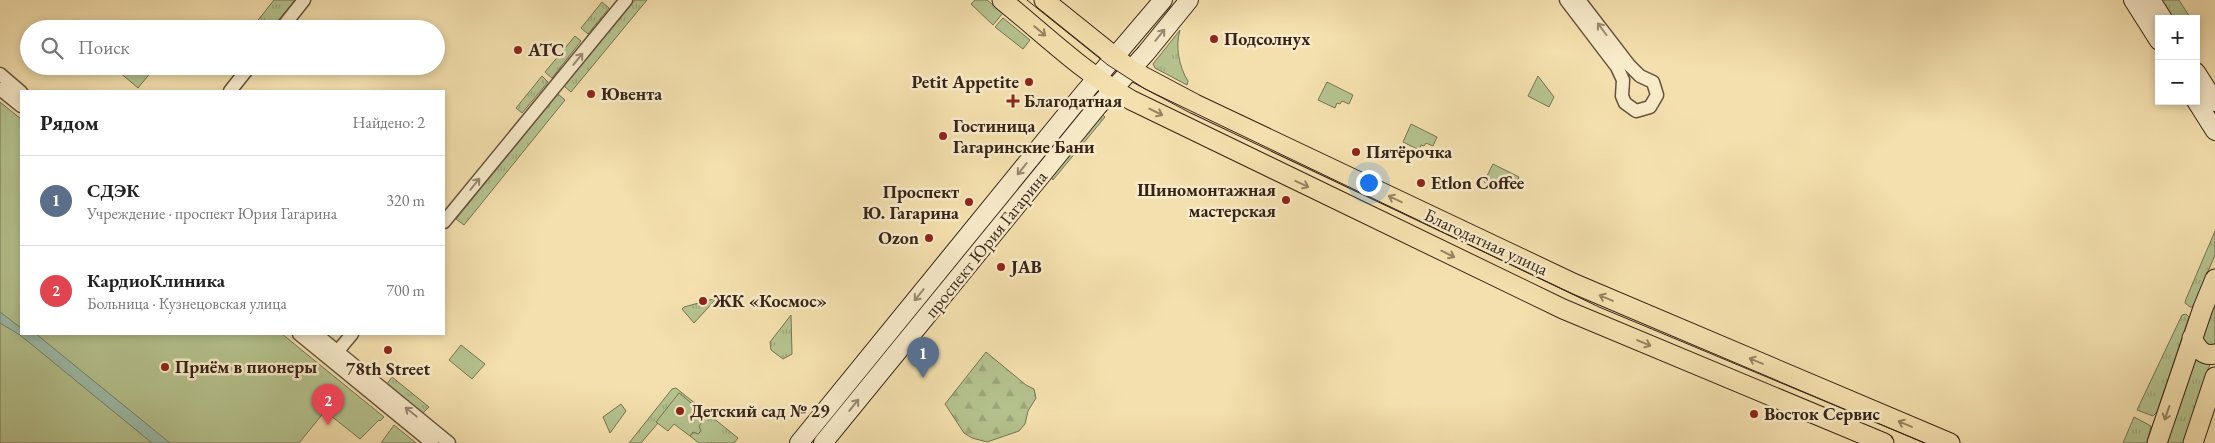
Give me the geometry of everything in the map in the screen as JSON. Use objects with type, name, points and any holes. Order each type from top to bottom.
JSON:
[{"type":"main road","name":"Благодатная улица","points":[[1002,0],[1113,90],[1287,177],[1563,309],[1884,443]]},
{"type":"main road","name":"Благодатная улица","points":[[1044,0],[1131,70],[1195,104],[1575,284],[1950,443]]},
{"type":"main road","name":"проспект Юрия Гагарина","points":[[799,443],[1163,0]]},
{"type":"main road","name":"проспект Юрия Гагарина","points":[[823,443],[1188,0]]},
{"type":"main road","points":[[2133,0],[2155,35]]},
{"type":"main road","points":[[2151,0],[2160,15]]},
{"type":"main road","points":[[2200,78],[2215,102]]},
{"type":"main road","points":[[2199,105],[2215,130]]},
{"type":"main road","points":[[2157,443],[2192,338],[2215,279]]},
{"type":"main road","points":[[2192,338],[2204,354],[2210,356],[2215,354]]},
{"type":"main road","points":[[2193,443],[2215,377]]},
{"type":"street","points":[[287,20],[304,0]]},
{"type":"street","points":[[445,221],[626,0]]},
{"type":"street","points":[[1566,0],[1617,67],[1623,80],[1622,96],[1625,103],[1636,110],[1650,107],[1657,95],[1653,82],[1640,76],[1629,65],[1579,0]]},
{"type":"street","points":[[0,74],[20,91]]},
{"type":"street","points":[[231,90],[243,75]]},
{"type":"street","points":[[0,89],[20,105]]},
{"type":"street","points":[[301,335],[334,356],[449,443]]},
{"type":"street","points":[[317,335],[334,356],[432,443]]},
{"type":"street","points":[[334,356],[351,335]]},
{"type":"green space","points":[[274,0],[295,0],[278,20],[258,20]]},
{"type":"green space","points":[[635,0],[647,0],[571,92],[564,86]]},
{"type":"green space","points":[[975,0],[987,0],[1003,13],[993,25],[971,4]]},
{"type":"green space","points":[[2161,0],[2179,0],[2188,15],[2170,15]]},
{"type":"green space","points":[[602,2],[609,8],[588,34],[581,28]]},
{"type":"green space","points":[[1003,18],[1030,40],[1023,49],[995,27]]},
{"type":"green space","points":[[1180,30],[1179,56],[1182,69],[1188,81],[1187,85],[1155,68],[1153,64]]},
{"type":"green space","points":[[575,36],[581,41],[552,78],[545,72]]},
{"type":"green space","points":[[123,75],[149,75],[138,88]]},
{"type":"green space","points":[[542,76],[548,82],[522,113],[516,108]]},
{"type":"green space","points":[[1538,76],[1554,97],[1549,107],[1528,96]]},
{"type":"green space","points":[[1327,82],[1353,95],[1349,104],[1342,101],[1340,104],[1337,103],[1335,108],[1318,100]]},
{"type":"green space","points":[[558,94],[565,100],[464,225],[456,219]]},
{"type":"green space","points":[[0,102],[20,118],[20,335],[283,335],[384,417],[360,439],[325,411],[299,443],[0,443]]},
{"type":"green space","points":[[1100,113],[1105,117],[1053,180],[1050,175]]},
{"type":"green space","points":[[1411,124],[1437,137],[1433,146],[1426,143],[1424,146],[1421,145],[1419,150],[1403,142]]},
{"type":"green space","points":[[1493,164],[1519,177],[1515,186],[1508,183],[1506,187],[1503,185],[1501,190],[1484,182]]},
{"type":"green space","points":[[2215,231],[2215,255],[2193,307],[2190,307],[2185,303],[2186,299]]},
{"type":"green space","points":[[717,298],[694,323],[682,309],[684,307]]},
{"type":"green space","points":[[2215,299],[2215,345],[2210,346],[2202,341]]},
{"type":"green space","points":[[2186,314],[2189,317],[2157,412],[2153,416],[2137,410],[2182,315]]},
{"type":"green space","points":[[791,315],[792,354],[783,359],[771,350],[770,342]]},
{"type":"green space","points":[[461,345],[485,364],[472,379],[449,360]]},
{"type":"green space","points":[[986,352],[1026,385],[1034,389],[1036,398],[1028,411],[1025,424],[1019,431],[987,442],[972,438],[964,433],[945,404]]},
{"type":"green space","points":[[2195,355],[2211,361],[2184,443],[2166,443]]},
{"type":"green space","points":[[392,377],[429,407],[423,413],[387,384]]},
{"type":"green space","name":"Детский сад № 29","points":[[676,388],[738,438],[734,443],[699,443],[690,436],[699,426],[657,422],[641,443],[629,443],[672,389]]},
{"type":"green space","points":[[679,393],[707,416],[699,426],[701,431],[698,434],[693,432],[690,436],[674,424],[668,431],[656,422]]},
{"type":"green space","points":[[621,404],[626,411],[610,433],[603,417]]},
{"type":"green space","points":[[2134,417],[2151,426],[2147,443],[2123,443]]},
{"type":"green space","points":[[394,425],[416,443],[381,443]]},
{"type":"shaded area","points":[[0,312],[20,327],[20,335],[0,323]]},
{"type":"shaded area","points":[[20,335],[37,335],[170,443],[152,443]]},
{"type":"tram line","points":[[1027,0],[1108,65],[1145,89],[1599,307],[1925,443]]},
{"type":"place","name":"Подсолнух","points":[[1214,39]]},
{"type":"place","name":"АТС","points":[[518,50]]},
{"type":"place","name":"Petit Appetite","points":[[1029,82]]},
{"type":"place","name":"Ювента","points":[[591,94]]},
{"type":"place","name":"Благодатная","points":[[1013,101]]},
{"type":"place","name":"Гостиница Гагаринские Бани","points":[[943,136]]},
{"type":"place","name":"Пятёрочка","points":[[1356,152]]},
{"type":"place","name":"Etlon Coffee","points":[[1421,183]]},
{"type":"place","name":"Шиномонтажная мастерская","points":[[1286,200]]},
{"type":"place","name":"Проспект Ю. Гагарина","points":[[969,202]]},
{"type":"place","name":"Ozon","points":[[929,238]]},
{"type":"place","name":"JAB","points":[[1001,267]]},
{"type":"place","name":"ЖК «Космос»","points":[[703,301]]},
{"type":"place","name":"78th Street","points":[[388,350]]},
{"type":"place","name":"Приём в пионеры","points":[[165,367]]},
{"type":"place","name":"СДЭК","points":[[923,378]]},
{"type":"place","name":"Детский сад № 29","points":[[680,411]]},
{"type":"place","name":"Восток Сервис","points":[[1754,414]]},
{"type":"place","name":"КардиоКлиника","points":[[328,425]]}]
